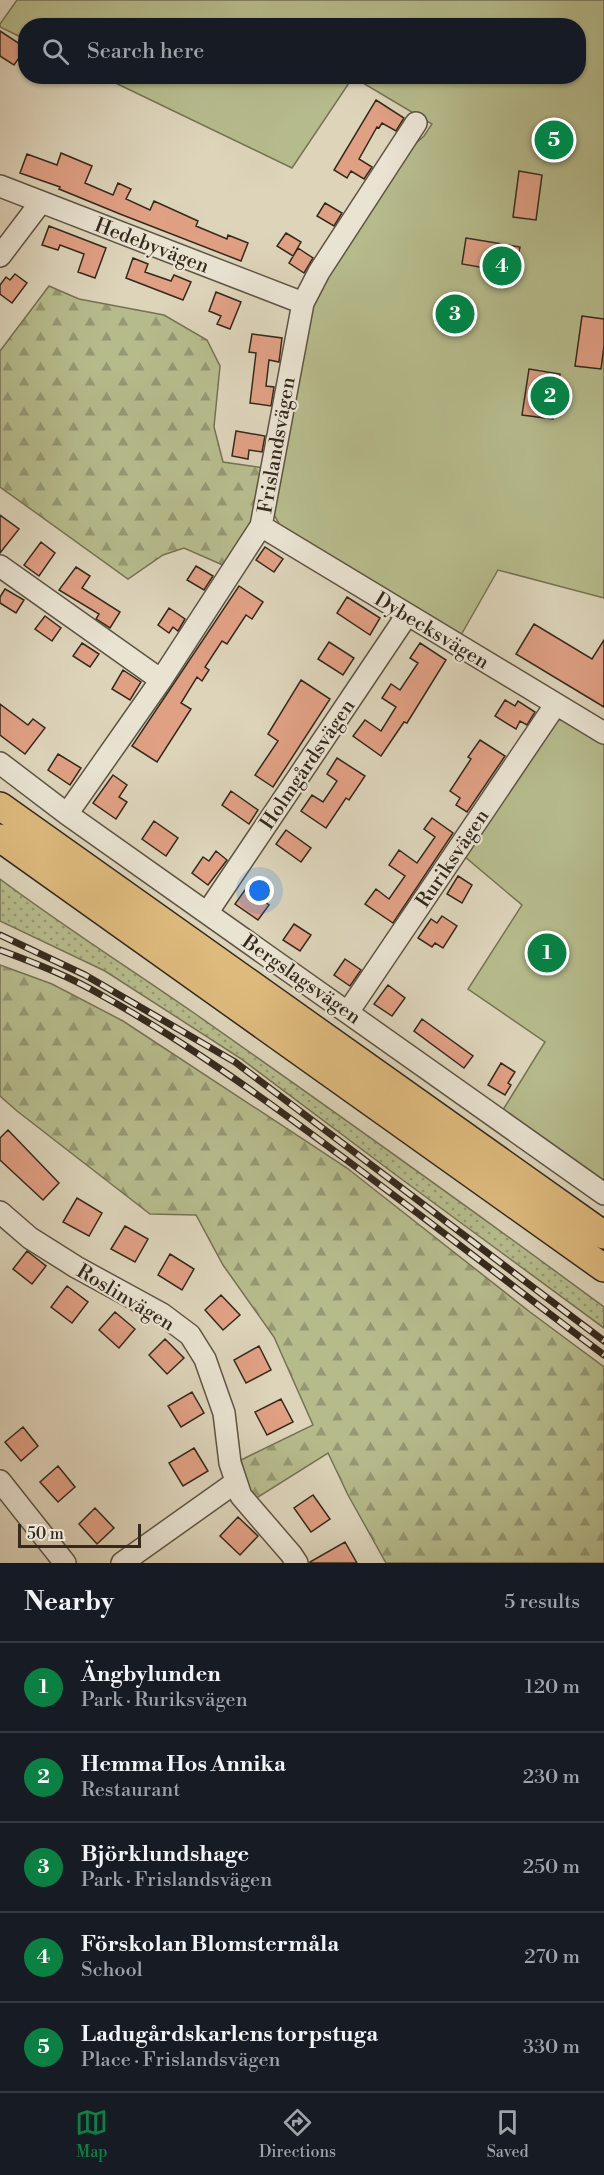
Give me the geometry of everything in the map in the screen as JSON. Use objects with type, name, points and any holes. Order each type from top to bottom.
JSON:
[{"type":"main road","name":"Bergslagsvägen","points":[[0,806],[604,1235]]},
{"type":"main road","points":[[0,838],[604,1268]]},
{"type":"street","name":"Frislandsvägen","points":[[67,814],[161,680],[261,526],[303,303],[319,272],[417,123]]},
{"type":"street","name":"Hedebyvägen","points":[[0,186],[303,303]]},
{"type":"street","points":[[0,256],[41,202]]},
{"type":"street","name":"Dybecksvägen","points":[[261,526],[604,733]]},
{"type":"street","points":[[0,566],[161,680]]},
{"type":"street","name":"Holmgårdsvägen","points":[[207,913],[407,615]]},
{"type":"street","name":"Ruriksvägen","points":[[348,1012],[556,704]]},
{"type":"street","name":"Bergslagsvägen","points":[[0,764],[67,814],[604,1194]]},
{"type":"street","name":"Roslinvägen","points":[[0,1212],[30,1238],[76,1267],[162,1314],[190,1335],[205,1359],[224,1413],[230,1463],[241,1496],[297,1563]]},
{"type":"street","points":[[0,1481],[65,1563]]},
{"type":"street","points":[[122,1563],[236,1482]]},
{"type":"green space","points":[[17,0],[604,0],[604,598],[498,570],[461,635],[281,527],[272,511],[308,304],[408,150],[424,136],[432,124],[365,84],[586,84],[586,18],[18,18],[18,36],[0,27]]},
{"type":"green space","points":[[118,84],[348,84],[292,168]]},
{"type":"green space","points":[[49,286],[79,299],[164,315],[207,340],[220,366],[214,427],[223,462],[264,468],[252,523],[225,566],[184,548],[163,555],[128,579],[0,487],[0,351]]},
{"type":"green space","points":[[557,720],[564,720],[604,744],[604,1185],[501,1113],[545,1042],[468,989],[522,905],[464,856]]},
{"type":"green space","points":[[0,879],[194,1013],[604,1307],[604,1328],[240,1058],[105,971],[0,921]]},
{"type":"green space","points":[[0,965],[52,984],[123,1021],[347,1168],[530,1312],[604,1367],[604,1563],[386,1563],[348,1495],[328,1453],[255,1499],[248,1486],[241,1460],[313,1425],[274,1337],[223,1265],[196,1215],[150,1214],[0,1096]]},
{"type":"building","points":[[0,31],[18,43],[18,59],[14,65],[0,56]]},
{"type":"building","points":[[376,100],[404,118],[396,131],[382,123],[379,128],[377,127],[359,159],[372,167],[364,179],[351,171],[347,178],[334,170]]},
{"type":"building","points":[[546,129],[567,134],[563,150],[542,146]]},
{"type":"building","points":[[61,153],[92,166],[85,183],[113,195],[118,183],[131,189],[126,199],[150,210],[154,201],[198,221],[196,226],[227,239],[228,235],[248,243],[241,261],[20,173],[27,154],[57,165]]},
{"type":"building","points":[[519,171],[542,175],[536,220],[513,217]]},
{"type":"building","points":[[325,203],[342,213],[334,226],[317,216]]},
{"type":"building","points":[[49,226],[106,248],[95,278],[78,272],[84,254],[60,245],[58,250],[42,245]]},
{"type":"building","points":[[286,233],[301,242],[293,256],[277,246]]},
{"type":"building","points":[[466,238],[520,247],[515,273],[462,264]]},
{"type":"building","points":[[298,248],[313,258],[304,273],[289,263]]},
{"type":"building","points":[[133,258],[148,264],[145,272],[171,281],[174,275],[191,282],[183,300],[126,278]]},
{"type":"building","points":[[15,274],[27,283],[12,303],[0,294],[0,285],[6,277],[10,280]]},
{"type":"building","points":[[216,292],[241,302],[230,329],[217,324],[221,316],[209,311]]},
{"type":"building","points":[[582,316],[604,319],[601,369],[575,366]]},
{"type":"building","points":[[252,334],[282,338],[279,362],[269,360],[266,386],[274,387],[271,406],[250,403],[256,353],[249,352]]},
{"type":"building","points":[[529,369],[560,374],[553,419],[522,415]]},
{"type":"building","points":[[236,431],[265,436],[262,452],[249,450],[248,459],[232,456]]},
{"type":"building","points":[[0,515],[19,529],[0,553]]},
{"type":"building","points":[[41,542],[55,553],[39,576],[24,565]]},
{"type":"building","points":[[265,547],[283,559],[274,572],[256,560]]},
{"type":"building","points":[[196,566],[213,576],[204,590],[187,580]]},
{"type":"building","points":[[76,567],[90,576],[82,588],[120,612],[110,628],[96,619],[99,614],[59,590]]},
{"type":"building","points":[[239,586],[263,602],[252,619],[246,615],[227,644],[222,641],[205,667],[209,670],[202,681],[197,677],[181,703],[191,709],[157,762],[132,746]]},
{"type":"building","points":[[5,589],[24,600],[16,613],[0,603],[0,597]]},
{"type":"building","points":[[347,597],[380,618],[370,635],[337,613]]},
{"type":"building","points":[[169,608],[185,619],[178,631],[173,627],[169,633],[158,625]]},
{"type":"building","points":[[45,616],[61,628],[52,641],[35,629]]},
{"type":"building","points":[[534,624],[592,659],[604,640],[604,707],[516,654]]},
{"type":"building","points":[[329,642],[354,658],[343,675],[318,659]]},
{"type":"building","points":[[82,643],[99,654],[90,667],[73,656]]},
{"type":"building","points":[[420,643],[446,660],[407,723],[404,722],[381,756],[353,736],[365,720],[381,731],[396,707],[382,698],[391,684],[400,690],[418,663],[410,658]]},
{"type":"building","points":[[123,670],[141,682],[130,700],[112,689]]},
{"type":"building","points":[[301,680],[330,699],[273,787],[255,775],[278,741],[268,734]]},
{"type":"building","points":[[505,700],[515,706],[518,701],[535,712],[527,725],[520,721],[516,729],[495,716]]},
{"type":"building","points":[[0,704],[28,725],[33,719],[45,728],[25,754],[0,735]]},
{"type":"building","points":[[480,740],[505,756],[467,812],[456,805],[460,798],[450,791],[471,759],[468,757]]},
{"type":"building","points":[[58,754],[81,768],[70,785],[48,770]]},
{"type":"building","points":[[337,758],[365,776],[349,800],[346,798],[326,828],[301,811],[312,795],[323,802],[337,781],[327,774]]},
{"type":"building","points":[[113,775],[127,785],[119,797],[127,802],[116,819],[93,803]]},
{"type":"building","points":[[231,791],[258,810],[249,824],[222,805]]},
{"type":"building","points":[[432,818],[453,833],[393,923],[365,904],[376,889],[389,899],[405,876],[389,865],[399,850],[417,863],[435,837],[424,829]]},
{"type":"building","points":[[154,821],[178,838],[166,856],[142,839]]},
{"type":"building","points":[[286,830],[311,848],[301,862],[276,844]]},
{"type":"building","points":[[216,851],[227,860],[208,885],[192,873],[203,857],[209,861]]},
{"type":"building","points":[[458,876],[472,885],[462,903],[447,894]]},
{"type":"building","points":[[252,880],[265,889],[259,897],[269,905],[258,920],[235,904]]},
{"type":"building","points":[[442,916],[457,926],[443,948],[435,943],[432,947],[418,938],[431,919],[437,923]]},
{"type":"building","points":[[294,924],[311,935],[300,951],[283,940]]},
{"type":"building","points":[[345,959],[361,970],[350,986],[334,975]]},
{"type":"building","points":[[388,985],[405,998],[392,1016],[374,1004]]},
{"type":"building","points":[[422,1019],[473,1056],[464,1068],[414,1031]]},
{"type":"building","points":[[501,1063],[515,1072],[508,1083],[511,1085],[505,1095],[488,1085]]},
{"type":"building","points":[[8,1130],[59,1183],[43,1200],[0,1160],[0,1138]]},
{"type":"building","points":[[77,1198],[102,1213],[89,1236],[63,1222]]},
{"type":"building","points":[[125,1226],[148,1239],[135,1262],[111,1249]]},
{"type":"building","points":[[27,1251],[46,1266],[32,1284],[13,1269]]},
{"type":"building","points":[[170,1254],[194,1269],[182,1290],[158,1275]]},
{"type":"building","points":[[67,1286],[88,1302],[72,1323],[51,1307]]},
{"type":"building","points":[[221,1295],[240,1315],[223,1330],[205,1310]]},
{"type":"building","points":[[115,1312],[135,1329],[119,1348],[99,1330]]},
{"type":"building","points":[[165,1339],[184,1358],[167,1374],[149,1355]]},
{"type":"building","points":[[259,1346],[271,1370],[246,1383],[234,1360]]},
{"type":"building","points":[[192,1392],[204,1413],[181,1427],[168,1406]]},
{"type":"building","points":[[281,1399],[293,1422],[267,1435],[255,1412]]},
{"type":"building","points":[[23,1427],[38,1446],[21,1461],[5,1442]]},
{"type":"building","points":[[194,1448],[208,1471],[183,1486],[169,1463]]},
{"type":"building","points":[[58,1466],[75,1487],[58,1502],[40,1482]]},
{"type":"building","points":[[313,1495],[330,1519],[311,1532],[294,1508]]},
{"type":"building","points":[[95,1508],[114,1528],[97,1544],[79,1524]]},
{"type":"building","points":[[238,1517],[258,1536],[240,1555],[220,1536]]},
{"type":"building","points":[[345,1542],[357,1563],[310,1563],[310,1562]]},
{"type":"railway","points":[[0,935],[85,975],[235,1062],[604,1341]]},
{"type":"railway","points":[[0,950],[91,989],[163,1031],[221,1069],[367,1175],[604,1355]]},
{"type":"place","name":"Ladugårdskarlens torpstuga","points":[[554,140]]},
{"type":"place","name":"Förskolan Blomstermåla","points":[[502,266]]},
{"type":"place","name":"Björklundshage","points":[[455,314]]},
{"type":"place","name":"Hemma Hos Annika","points":[[550,396]]},
{"type":"place","name":"Ängbylunden","points":[[547,953]]}]
